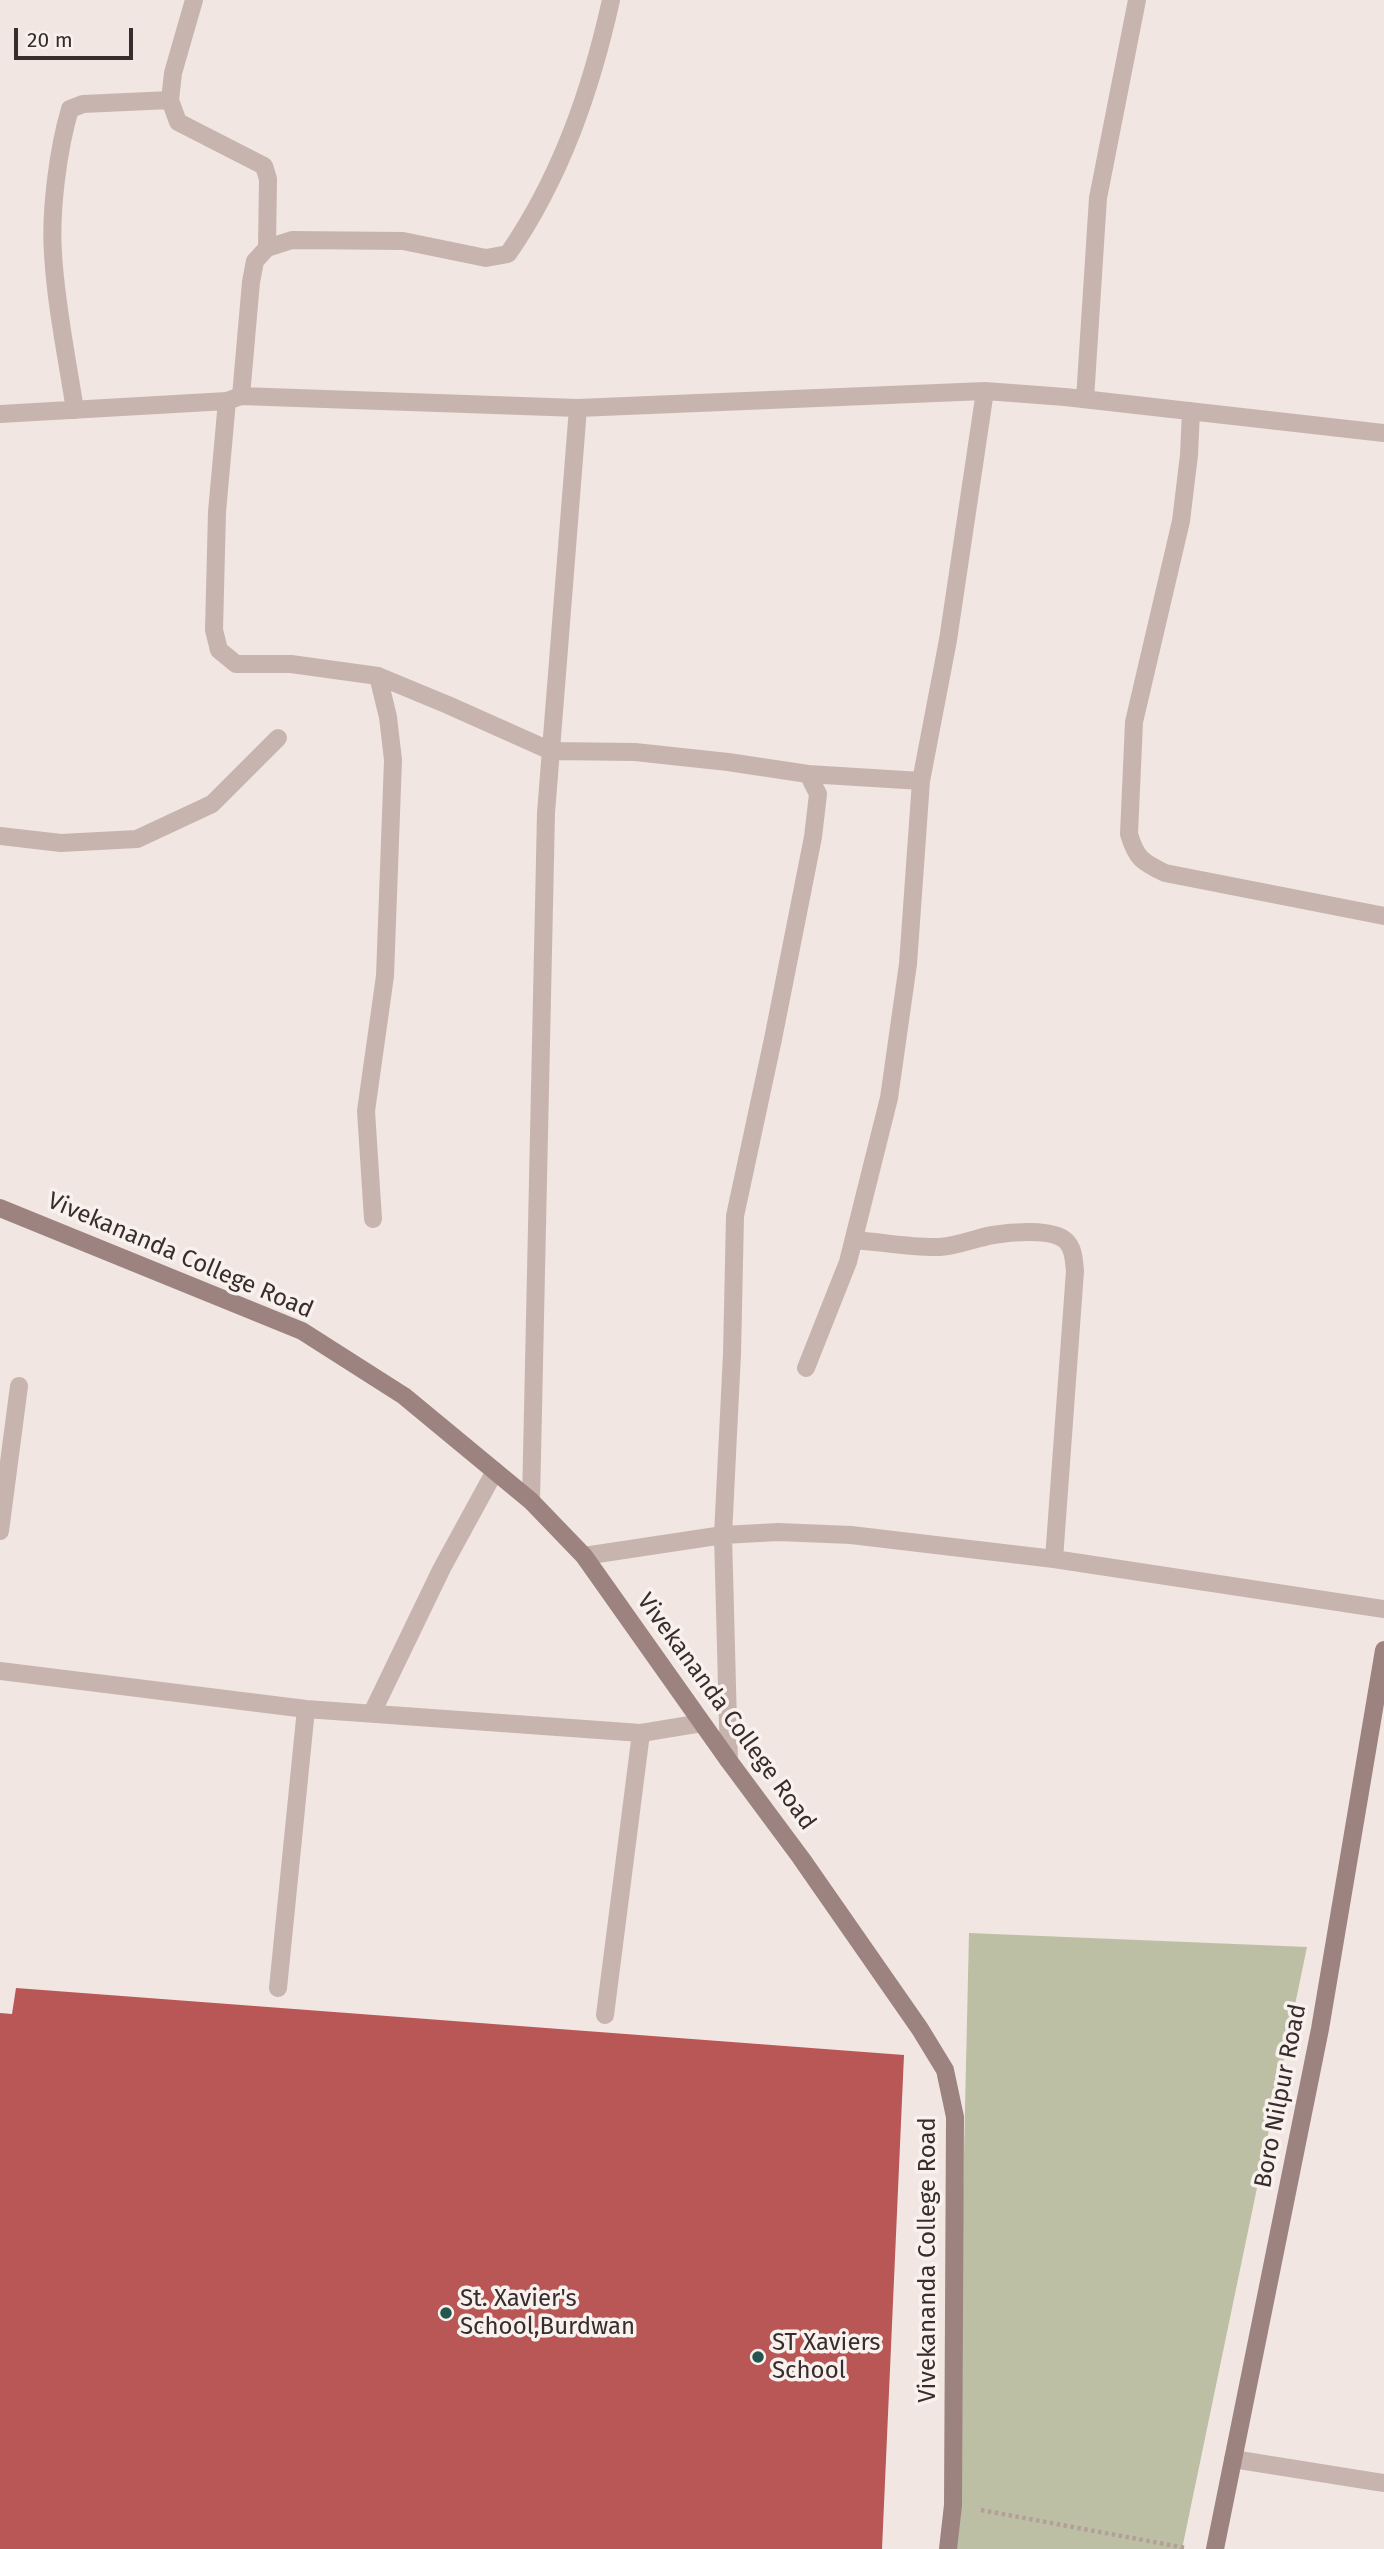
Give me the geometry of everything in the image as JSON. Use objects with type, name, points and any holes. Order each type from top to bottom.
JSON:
[{"type":"street","points":[[194,0],[173,73],[170,100],[178,122],[264,166],[268,180],[267,247]]},
{"type":"street","points":[[611,0],[579,118],[561,160],[522,234],[508,254],[486,258],[403,241],[292,240],[267,247],[256,261],[217,512],[214,629],[219,650],[236,664],[291,664],[378,676],[551,751],[635,752],[728,761],[807,774],[921,780]]},
{"type":"street","points":[[1085,399],[1098,198],[1138,0]]},
{"type":"street","points":[[75,410],[53,253],[54,212],[64,131],[70,109],[83,104],[170,100]]},
{"type":"street","points":[[806,1368],[848,1262],[889,1098],[908,964],[921,780],[948,640],[985,391]]},
{"type":"street","points":[[0,414],[234,399],[578,408],[985,391],[1085,399],[1384,433]]},
{"type":"street","points":[[531,1501],[546,814],[578,408]]},
{"type":"street","points":[[1191,411],[1181,521],[1134,722],[1129,834],[1134,851],[1144,863],[1164,873],[1384,916]]},
{"type":"street","points":[[373,1219],[366,1111],[385,976],[393,760],[388,718],[378,676]]},
{"type":"street","points":[[0,836],[61,843],[137,839],[212,804],[278,738]]},
{"type":"street","points":[[729,1761],[723,1535],[732,1354],[735,1216],[774,1040],[813,836],[818,794],[807,774]]},
{"type":"street","name":"Vivekananda College Road","points":[[0,1208],[302,1331],[404,1396],[531,1501],[584,1556],[801,1858],[920,2029],[945,2070],[955,2117],[953,2505],[948,2549]]},
{"type":"street","points":[[854,1240],[940,1247],[992,1235],[1051,1233],[1066,1241],[1073,1254],[1075,1271],[1054,1559]]},
{"type":"street","points":[[0,1531],[19,1386]]},
{"type":"street","points":[[372,1713],[442,1568],[495,1471]]},
{"type":"street","points":[[584,1556],[723,1535],[778,1532],[851,1535],[1054,1559],[1384,1608]]},
{"type":"street","name":"Boro Nilpur Road","points":[[1215,2549],[1320,2029],[1384,1650]]},
{"type":"street","points":[[0,1671],[306,1709],[641,1732],[702,1723]]},
{"type":"street","points":[[278,1988],[306,1709]]},
{"type":"street","points":[[605,2015],[641,1732]]},
{"type":"street","points":[[1233,2459],[1384,2483]]},
{"type":"path","points":[[953,2505],[1192,2549]]},
{"type":"green space","points":[[969,1933],[1307,1947],[1182,2549],[955,2549]]},
{"type":"building","name":"St. Xavier's School,Burdwan","points":[[16,1988],[904,2055],[882,2549],[0,2549],[0,2013],[12,2014]]},
{"type":"place","name":"St. Xavier's School,Burdwan","points":[[446,2313]]},
{"type":"place","name":"ST Xaviers School","points":[[758,2357]]}]
